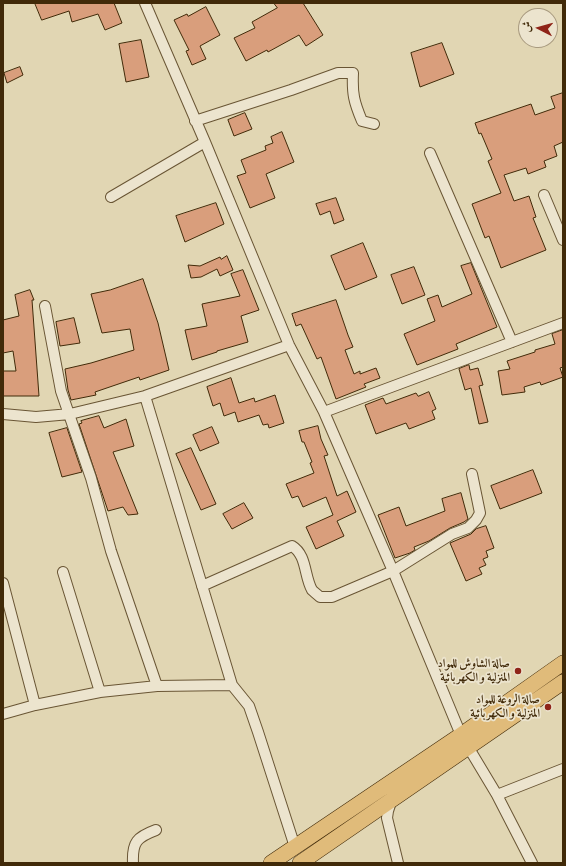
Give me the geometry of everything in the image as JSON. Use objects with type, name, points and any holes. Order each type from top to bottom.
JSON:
[{"type":"main road","points":[[300,863],[392,798],[563,663]]},
{"type":"main road","points":[[271,863],[341,815],[563,682]]},
{"type":"street","points":[[145,3],[205,142],[289,345],[324,412],[464,740],[497,795],[532,863]]},
{"type":"street","points":[[195,121],[338,73],[353,72],[352,90],[362,121],[374,124]]},
{"type":"street","points":[[112,197],[205,142]]},
{"type":"street","points":[[430,153],[512,342]]},
{"type":"street","points":[[544,195],[563,240]]},
{"type":"street","points":[[45,306],[62,391],[91,478],[111,551],[157,686]]},
{"type":"street","points":[[324,412],[563,323]]},
{"type":"street","points":[[3,414],[36,417],[70,414],[145,396],[289,345]]},
{"type":"street","points":[[145,396],[232,685],[249,706],[295,847]]},
{"type":"street","points":[[202,586],[292,546],[301,555],[312,590],[320,596],[332,597],[393,571],[452,534],[468,528],[476,520],[480,513],[472,474]]},
{"type":"street","points":[[63,572],[100,692]]},
{"type":"street","points":[[3,583],[35,705]]},
{"type":"street","points":[[3,714],[35,705],[100,692],[157,686],[232,685]]},
{"type":"street","points":[[497,795],[563,770]]},
{"type":"street","points":[[392,798],[387,818],[398,863]]},
{"type":"street","points":[[132,863],[132,851],[137,840],[143,835],[156,830]]},
{"type":"building","points":[[35,3],[114,3],[122,23],[105,30],[98,14],[72,22],[69,11],[42,20]]},
{"type":"building","points":[[274,3],[303,3],[323,35],[306,46],[299,35],[268,52],[267,50],[246,61],[234,38],[255,28],[252,22],[277,8]]},
{"type":"building","points":[[206,7],[220,35],[200,46],[206,59],[192,65],[186,51],[189,50],[174,20],[187,14],[188,16]]},
{"type":"building","points":[[141,40],[149,77],[126,82],[119,44]]},
{"type":"building","points":[[442,43],[454,74],[420,87],[411,53]]},
{"type":"building","points":[[20,67],[23,75],[7,83],[4,73]]},
{"type":"building","points":[[563,93],[563,142],[554,146],[557,156],[544,161],[546,167],[528,174],[526,168],[504,175],[514,201],[529,196],[536,217],[533,218],[546,250],[501,268],[489,236],[485,238],[472,204],[501,193],[488,161],[492,159],[475,123],[531,104],[535,115],[555,108],[551,97]]},
{"type":"building","points":[[245,113],[252,129],[234,136],[228,120]]},
{"type":"building","points":[[282,132],[294,162],[266,174],[275,198],[250,208],[237,176],[246,173],[241,160],[266,150],[265,146],[273,143],[271,137]]},
{"type":"building","points":[[336,198],[344,220],[334,224],[330,211],[320,215],[316,204]]},
{"type":"building","points":[[216,203],[224,224],[185,242],[176,216]]},
{"type":"building","points":[[363,243],[377,277],[345,290],[331,256]]},
{"type":"building","points":[[227,256],[233,270],[220,276],[217,269],[201,277],[191,278],[188,265],[200,266],[220,257],[221,259]]},
{"type":"building","points":[[471,263],[497,327],[456,344],[458,349],[417,365],[404,334],[435,321],[427,299],[438,295],[442,307],[472,294],[461,266]]},
{"type":"building","points":[[414,267],[425,295],[402,304],[391,275]]},
{"type":"building","points":[[243,270],[259,310],[241,316],[248,342],[192,360],[185,330],[207,326],[202,304],[240,296],[231,274]]},
{"type":"building","points":[[143,279],[158,323],[169,370],[140,380],[139,377],[95,392],[96,395],[71,400],[65,369],[134,350],[130,329],[102,333],[91,294],[110,290]]},
{"type":"building","points":[[30,290],[34,300],[32,300],[39,396],[3,396],[3,371],[16,371],[13,351],[3,353],[3,320],[19,316],[15,295]]},
{"type":"building","points":[[336,300],[353,347],[345,350],[354,374],[360,371],[360,374],[376,368],[380,378],[364,384],[366,387],[336,399],[321,357],[317,359],[301,324],[296,326],[292,314]]},
{"type":"building","points":[[74,318],[80,343],[60,346],[56,322]]},
{"type":"building","points":[[563,330],[563,367],[560,368],[563,377],[541,385],[540,382],[524,387],[525,392],[502,395],[498,371],[510,369],[507,361],[555,344],[552,334]]},
{"type":"building","points":[[469,365],[470,370],[478,368],[483,385],[479,386],[488,422],[479,424],[471,388],[465,390],[459,369]]},
{"type":"building","points":[[231,378],[239,403],[254,398],[255,402],[275,395],[284,423],[269,428],[268,424],[263,425],[259,415],[238,422],[235,412],[224,416],[220,403],[213,406],[207,387]]},
{"type":"building","points":[[429,392],[436,409],[432,411],[435,419],[409,429],[406,423],[376,434],[365,405],[383,398],[386,404],[416,393],[418,396]]},
{"type":"building","points":[[99,416],[104,428],[126,419],[134,446],[113,452],[138,514],[128,515],[123,507],[108,511],[79,424],[82,423],[81,421]]},
{"type":"building","points":[[318,426],[321,439],[328,455],[324,456],[337,496],[347,491],[356,512],[337,521],[344,536],[316,549],[306,527],[333,515],[326,497],[303,507],[298,496],[292,498],[286,484],[314,473],[310,463],[312,462],[304,442],[302,442],[299,431]]},
{"type":"building","points":[[212,427],[219,443],[200,451],[193,435]]},
{"type":"building","points":[[67,428],[82,472],[62,477],[49,433]]},
{"type":"building","points":[[191,448],[216,504],[201,510],[176,454]]},
{"type":"building","points":[[533,470],[542,493],[500,509],[491,486]]},
{"type":"building","points":[[461,493],[468,519],[429,541],[414,547],[415,550],[410,553],[395,558],[378,515],[399,507],[406,526],[445,511],[442,499]]},
{"type":"building","points":[[244,503],[253,518],[232,529],[223,514]]},
{"type":"building","points":[[486,526],[494,548],[486,551],[488,557],[483,559],[486,565],[479,568],[482,574],[466,581],[450,543],[471,534],[476,529]]},
{"type":"place","name":"صالة الشاوش للمواد المنزلية و الكهربائية","points":[[518,671]]},
{"type":"place","name":"صالة الروعة للمواد المنزلية و الكهربائية","points":[[548,707]]}]
